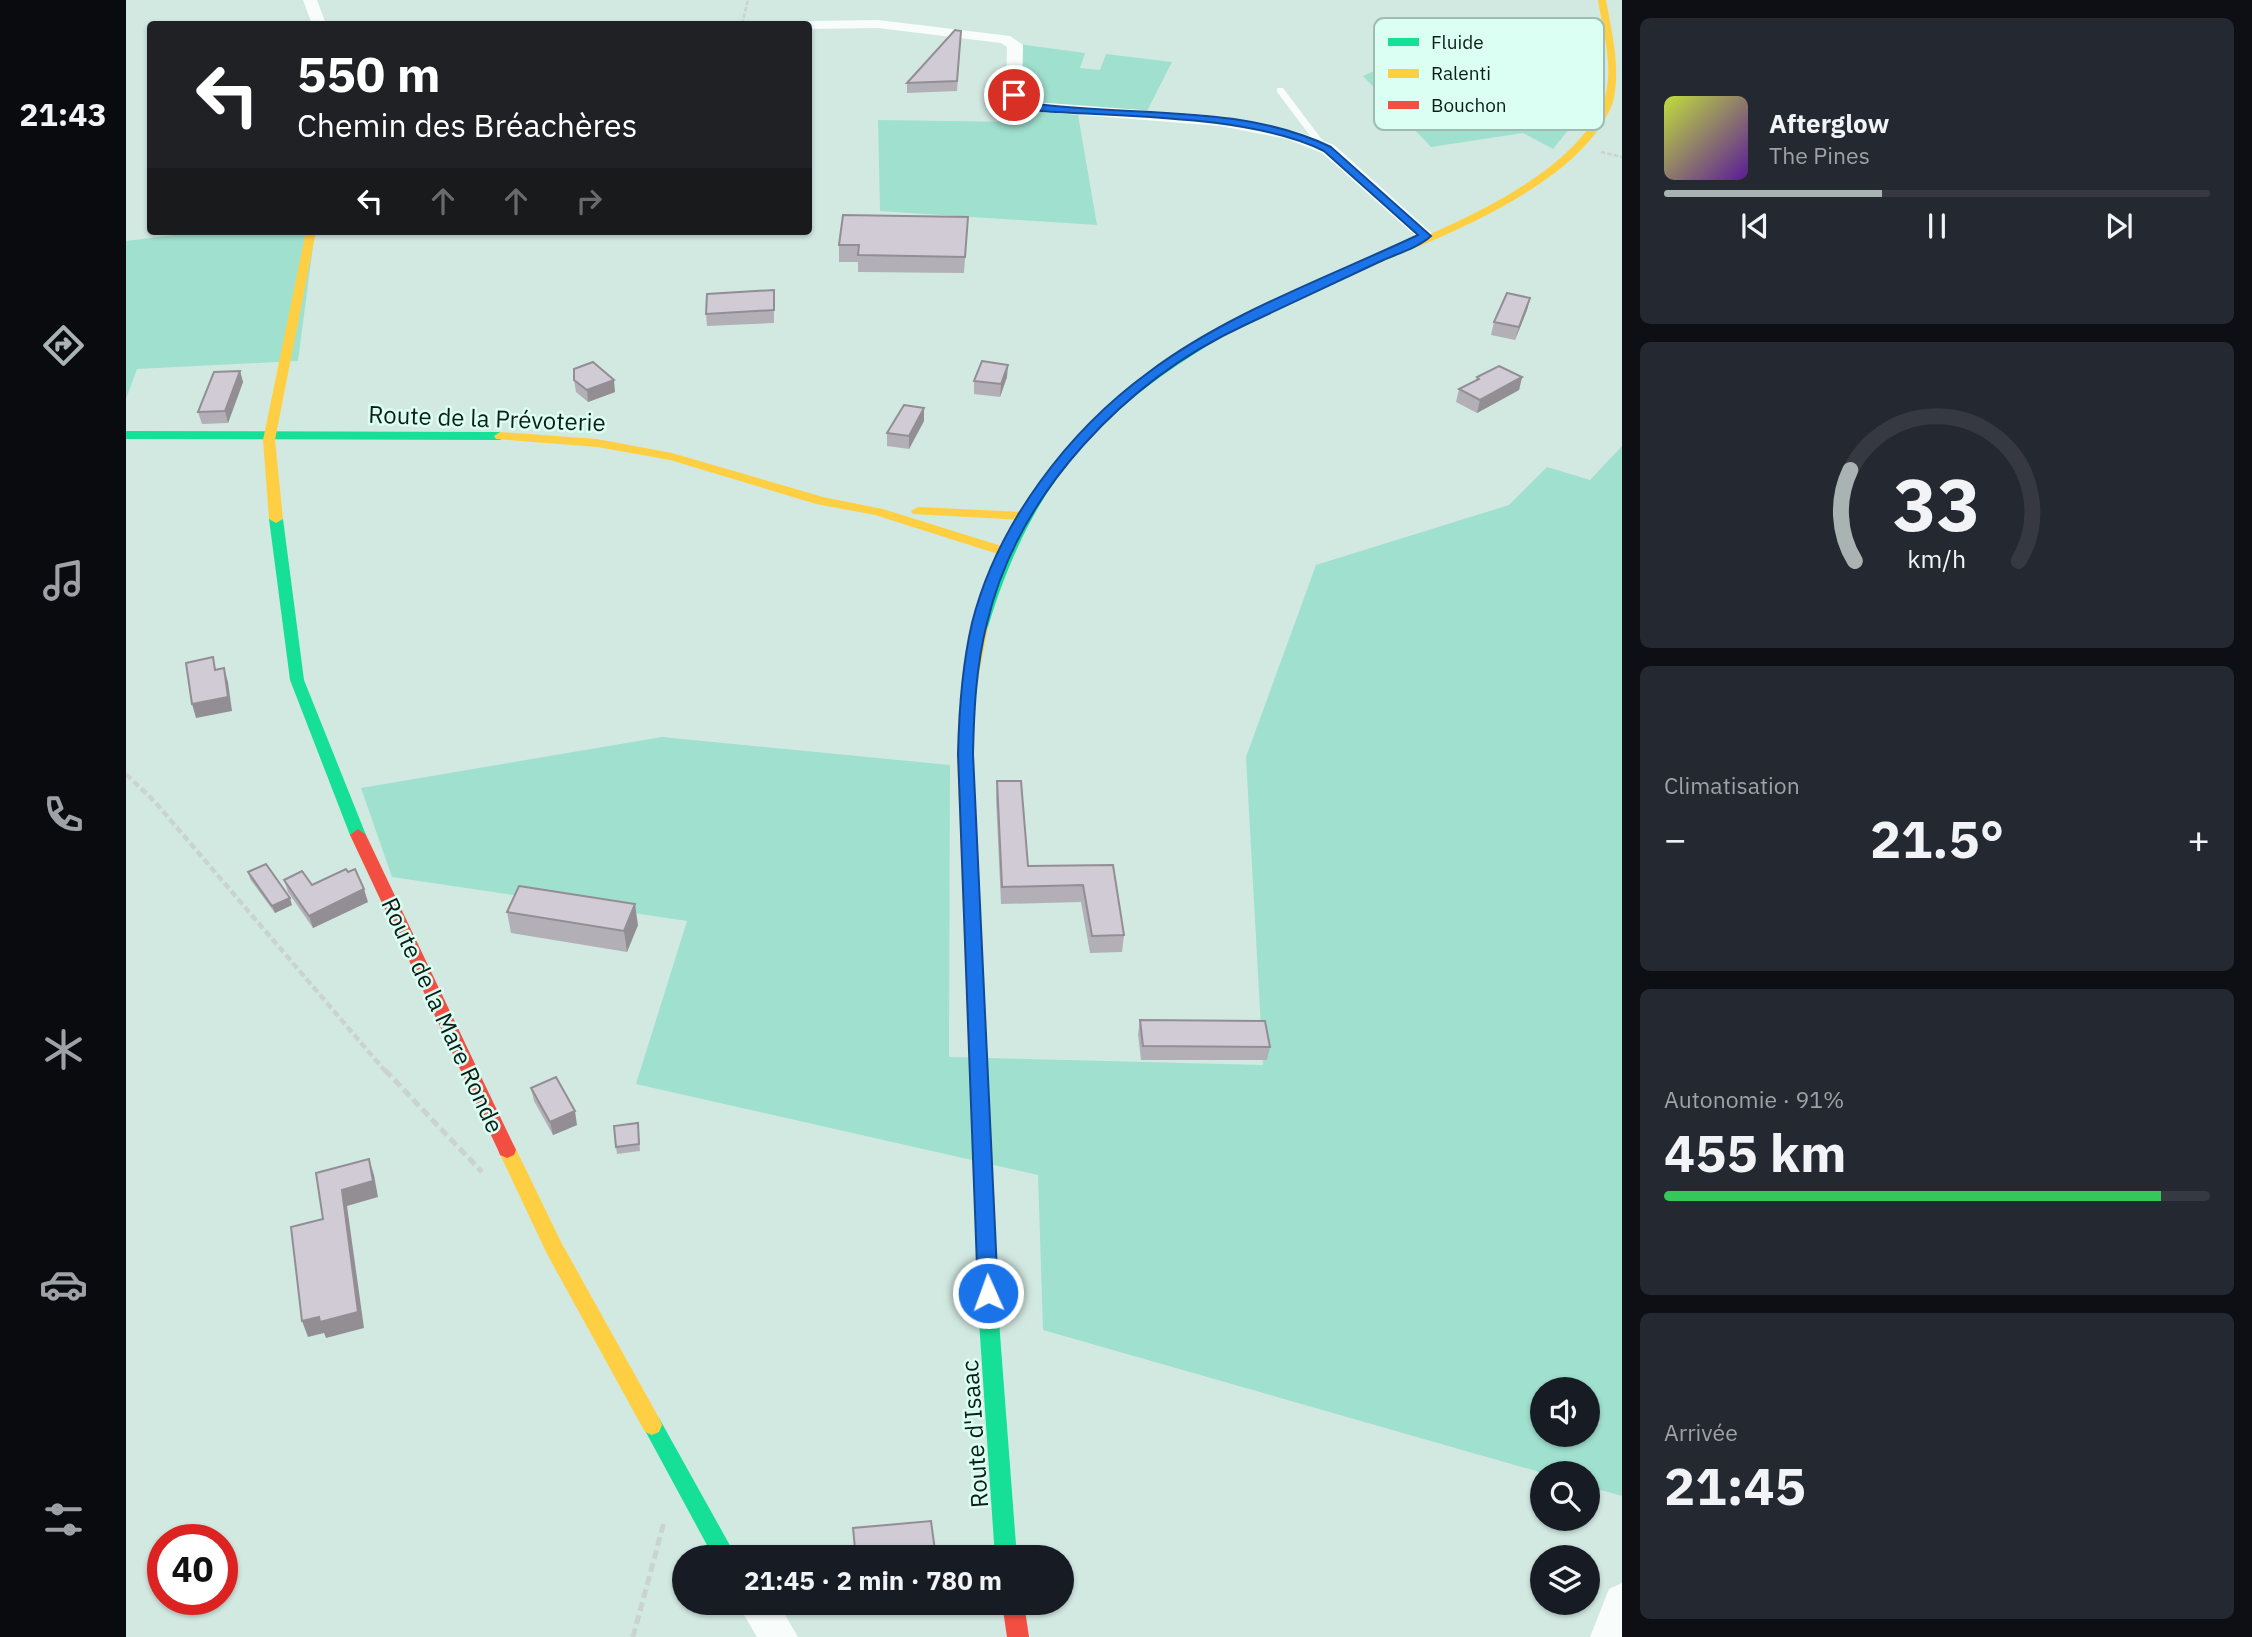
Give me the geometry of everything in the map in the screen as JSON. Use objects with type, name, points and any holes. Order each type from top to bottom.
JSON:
[{"type":"street","points":[[310,0],[318,21]]},
{"type":"street","name":"Route d'Isaac","points":[[1602,0],[1612,73],[1604,114]]},
{"type":"street","points":[[812,25],[894,26],[1005,39],[1015,45],[1014,95],[1031,106],[1228,122],[1285,133],[1323,147],[1426,236]]},
{"type":"street","name":"Route d'Isaac","points":[[1005,1545],[989,1307],[965,754],[966,702],[972,660],[984,608],[1006,552],[1024,516],[1075,446],[1117,404],[1154,373],[1227,328],[1536,183],[1563,164],[1593,130]]},
{"type":"street","name":"Route de la Mare Ronde","points":[[310,235],[270,435],[280,562],[297,680],[353,825],[554,1248],[719,1545]]},
{"type":"street","name":"Route de la Prévoterie","points":[[126,435],[510,436],[597,443],[672,457],[821,501],[878,513],[1006,552]]},
{"type":"street","name":"Route de la Prévoterie","points":[[878,513],[906,510],[1024,516]]},
{"type":"street","points":[[1609,1637],[1622,1602]]},
{"type":"street","points":[[764,1615],[779,1637]]},
{"type":"street","points":[[1015,1615],[1018,1637]]},
{"type":"lane","points":[[1280,90],[1323,147]]},
{"type":"path","points":[[743,21],[748,0]]},
{"type":"path","points":[[126,774],[155,802],[335,1017],[423,1115],[491,1181]]},
{"type":"path","points":[[633,1637],[678,1474]]},
{"type":"green space","points":[[1018,44],[1085,53],[1080,68],[1100,70],[1106,54],[1172,62],[1146,113],[1031,103],[1021,97]]},
{"type":"green space","points":[[1374,71],[1374,87],[1363,76]]},
{"type":"green space","points":[[1017,110],[1078,115],[1097,225],[880,211],[878,120],[1020,122]]},
{"type":"green space","points":[[1415,130],[1568,130],[1553,149],[1523,133],[1431,147]]},
{"type":"green space","points":[[174,235],[314,235],[298,361],[137,369],[126,399],[126,241]]},
{"type":"green space","points":[[1622,446],[1622,1496],[1600,1490],[1600,1461],[1530,1461],[1530,1469],[1043,1330],[1038,1175],[636,1084],[687,921],[392,877],[361,788],[662,737],[950,765],[949,1057],[1263,1065],[1246,757],[1316,565],[1509,505],[1547,467],[1590,480]]},
{"type":"building","points":[[955,30],[961,31],[957,81],[907,83]]},
{"type":"building","points":[[843,215],[968,217],[965,257],[858,255],[859,245],[839,245]]},
{"type":"building","points":[[774,290],[774,310],[706,314],[707,294]]},
{"type":"building","points":[[1507,293],[1530,298],[1519,327],[1494,322]]},
{"type":"building","points":[[982,361],[1008,365],[1001,384],[974,381]]},
{"type":"building","points":[[593,362],[614,380],[587,390],[574,380],[574,369]]},
{"type":"building","points":[[1499,366],[1522,377],[1480,400],[1459,389],[1479,379],[1477,377]]},
{"type":"building","points":[[240,371],[225,411],[198,412],[214,372]]},
{"type":"building","points":[[904,405],[924,408],[909,436],[887,433]]},
{"type":"building","points":[[213,657],[215,670],[224,668],[228,697],[192,704],[186,663]]},
{"type":"building","points":[[997,781],[1021,781],[1028,866],[1113,865],[1124,935],[1092,936],[1083,885],[1002,887]]},
{"type":"building","points":[[266,864],[290,898],[272,906],[248,872]]},
{"type":"building","points":[[346,869],[348,872],[355,869],[364,889],[309,916],[284,880],[302,871],[312,885]]},
{"type":"building","points":[[519,886],[635,904],[624,931],[507,912]]},
{"type":"building","points":[[1140,1020],[1265,1021],[1270,1047],[1143,1046]]},
{"type":"building","points":[[556,1077],[575,1111],[550,1122],[531,1088]]},
{"type":"building","points":[[638,1123],[639,1144],[616,1147],[614,1126]]},
{"type":"building","points":[[369,1159],[373,1181],[342,1190],[358,1312],[320,1322],[319,1317],[302,1321],[291,1227],[323,1219],[316,1173]]},
{"type":"building","points":[[931,1521],[934,1545],[855,1545],[853,1528]]},
{"type":"traffic: fast","points":[[981,627],[1003,561],[1021,523],[1047,481],[1077,443],[1112,409],[1150,378],[1190,351],[1232,326],[1320,283]]},
{"type":"traffic: fast","points":[[126,435],[500,436]]},
{"type":"traffic: fast","points":[[276,519],[297,680],[358,835]]},
{"type":"traffic: fast","points":[[981,1140],[989,1321],[1005,1545]]},
{"type":"traffic: fast","points":[[652,1425],[719,1545]]},
{"type":"traffic: slow","points":[[1602,0],[1612,66],[1610,92],[1604,110]]},
{"type":"traffic: slow","points":[[1320,283],[1437,233],[1524,189],[1561,163],[1593,130]]},
{"type":"traffic: slow","points":[[276,519],[269,440],[310,235]]},
{"type":"traffic: slow","points":[[500,436],[597,443],[672,457],[821,501],[878,512],[1006,552]]},
{"type":"traffic: slow","points":[[918,511],[1024,516]]},
{"type":"traffic: slow","points":[[981,627],[969,690],[965,754],[981,1140]]},
{"type":"traffic: slow","points":[[507,1150],[554,1248],[652,1425]]},
{"type":"traffic: jam","points":[[358,835],[507,1150]]},
{"type":"traffic: jam","points":[[1015,1615],[1018,1637]]},
{"type":"route","points":[[988,1293],[965,754],[966,702],[972,660],[980,620],[996,574],[1024,516],[1075,446],[1117,404],[1154,373],[1227,328],[1426,236],[1328,149],[1285,133],[1228,122],[1041,108],[1022,103],[1014,95]]}]
